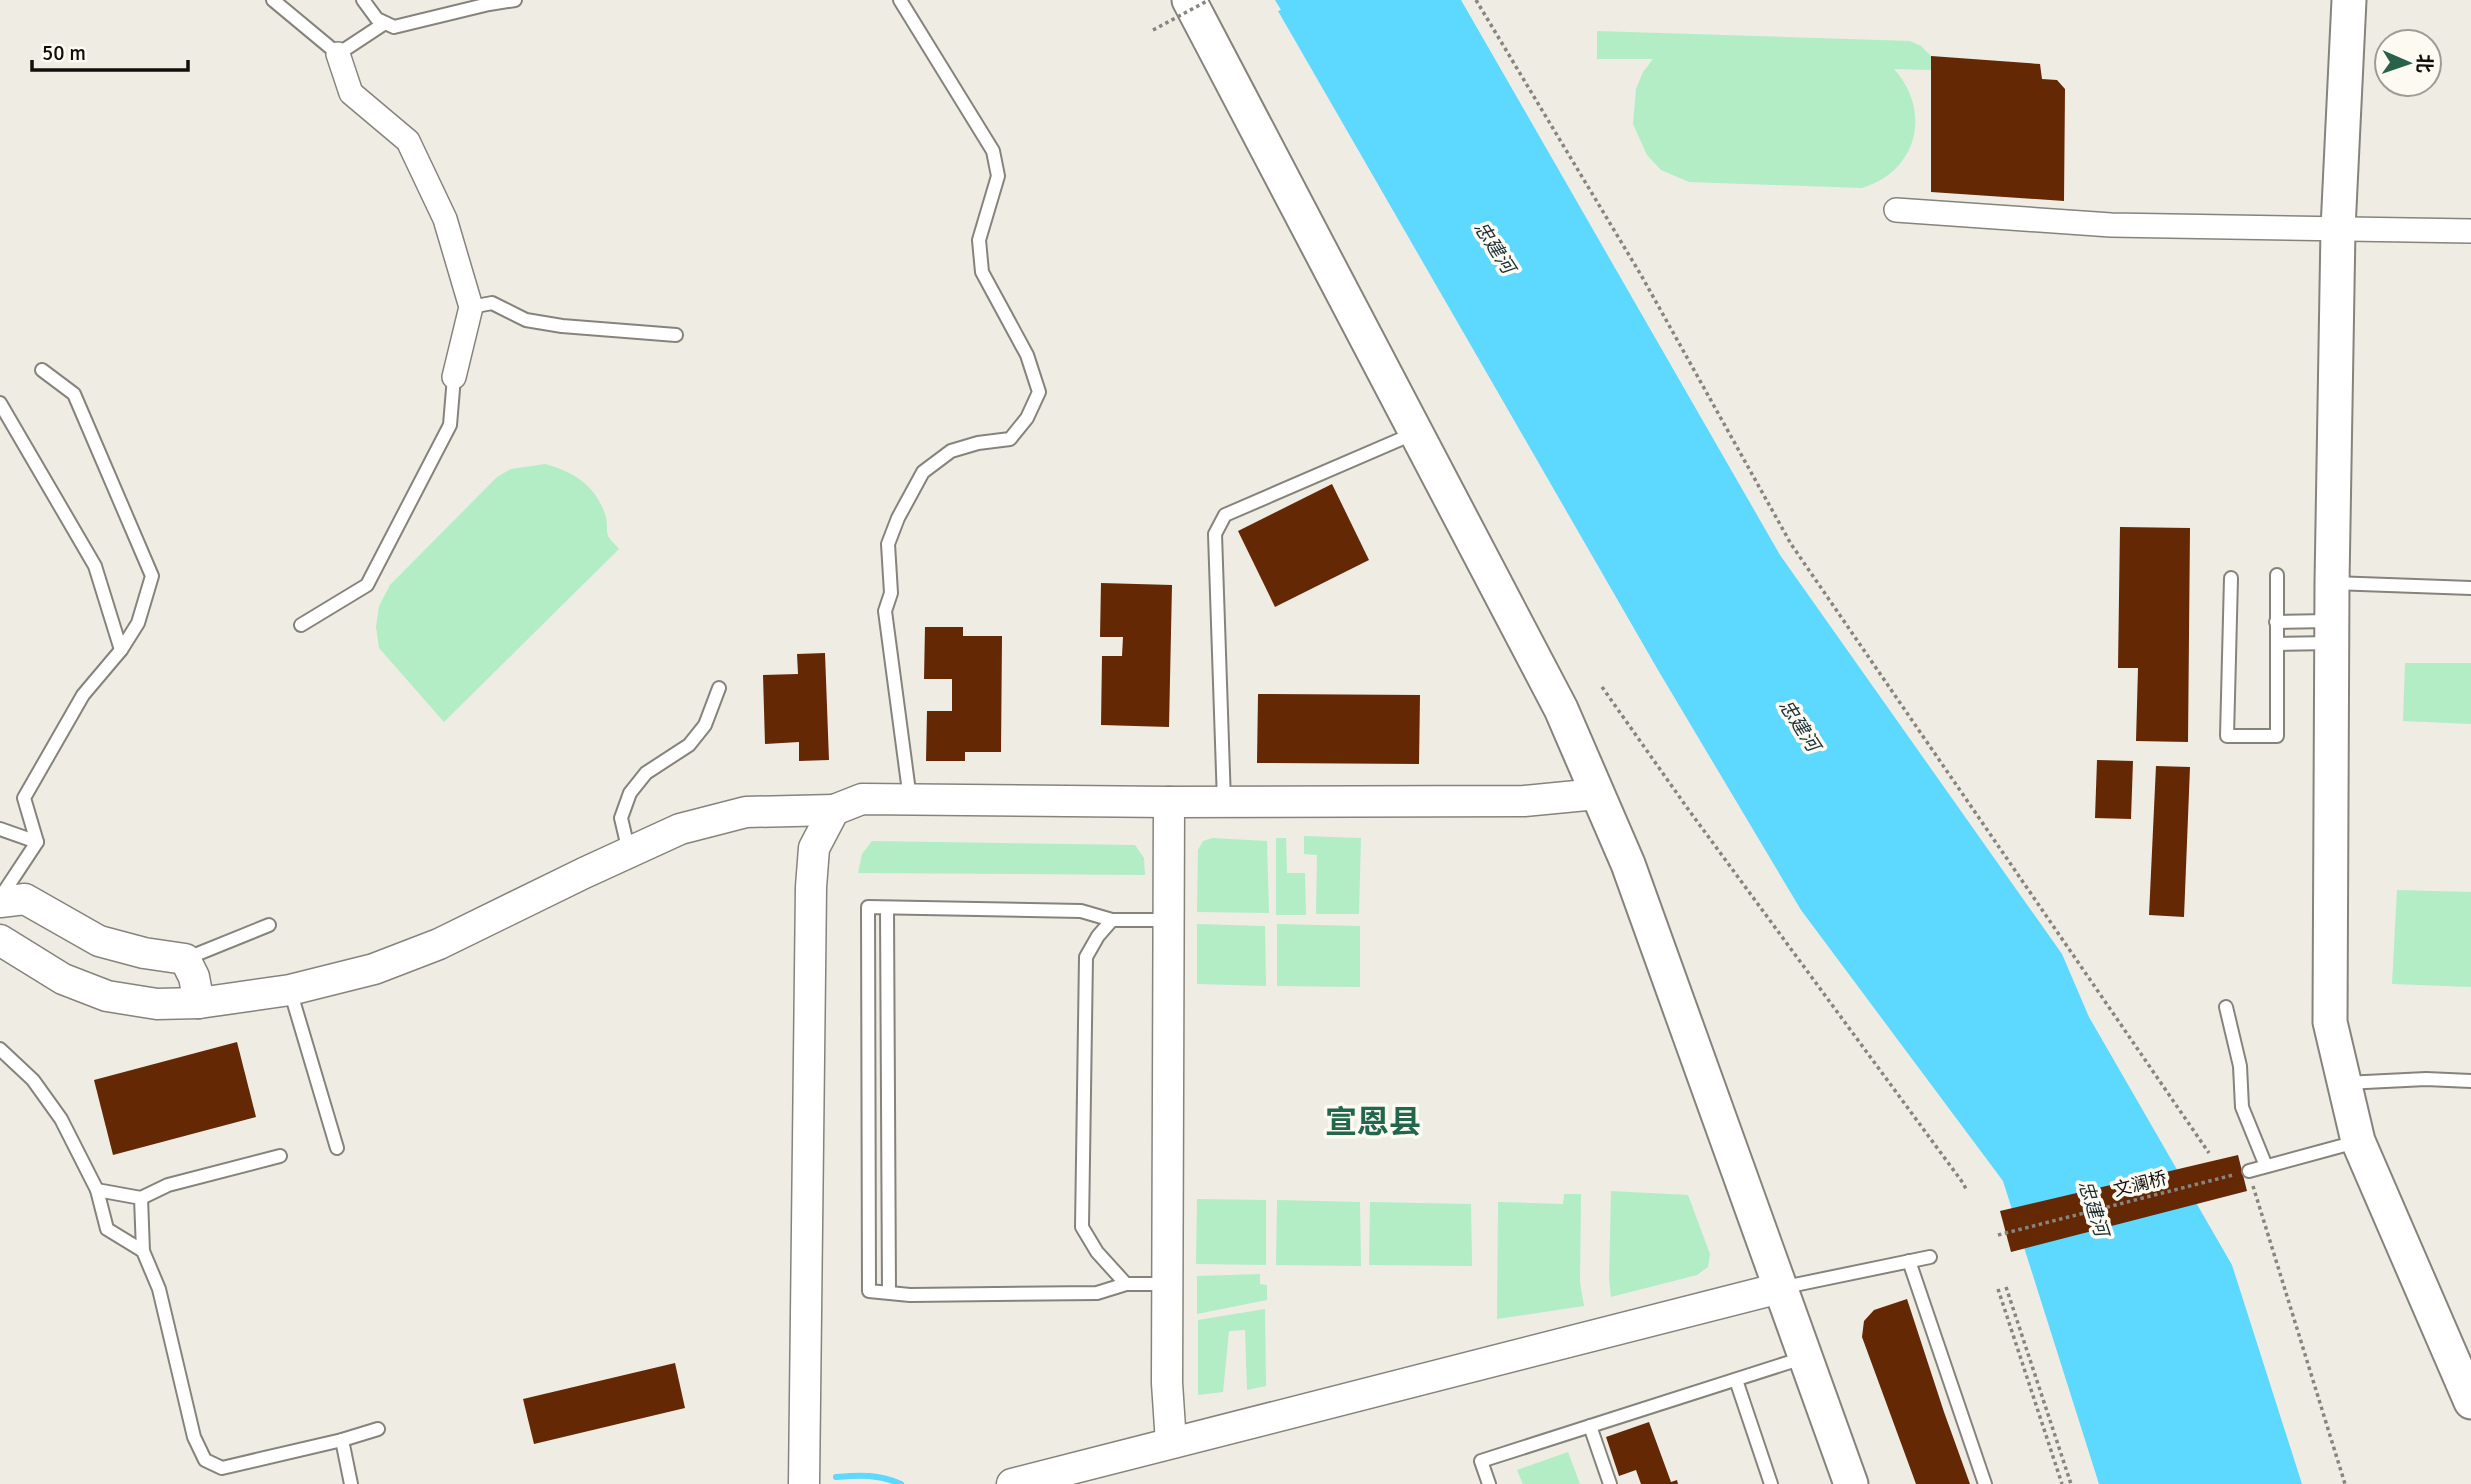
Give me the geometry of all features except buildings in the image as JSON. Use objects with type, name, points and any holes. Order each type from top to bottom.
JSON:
[{"type":"main road","points":[[1189,0],[1561,709],[1628,864],[1851,1484]]},
{"type":"main road","points":[[2349,0],[2338,229],[2332,583],[2330,1022],[2358,1141],[2471,1402]]},
{"type":"street","points":[[338,54],[351,93],[408,141],[445,219],[471,307],[454,377]]},
{"type":"street","points":[[1896,210],[2111,225],[2471,232]]},
{"type":"street","points":[[0,940],[63,979],[107,996],[157,1004],[188,1003],[290,990],[374,969],[439,944],[680,829],[746,813],[834,810],[862,799],[1524,801],[1597,794]]},
{"type":"street","points":[[1170,802],[1167,1383],[1171,1443]]},
{"type":"street","points":[[804,1484],[811,887],[814,848],[834,810]]},
{"type":"street","points":[[0,900],[25,899],[99,941],[144,953],[185,959],[194,977],[188,1003]]},
{"type":"street","points":[[1012,1484],[1780,1289]]},
{"type":"lane","points":[[273,0],[338,54],[385,23]]},
{"type":"lane","points":[[363,0],[377,19],[394,27],[515,0]]},
{"type":"lane","points":[[900,0],[993,151],[998,176],[979,240],[982,272],[1027,355],[1039,392],[1027,418],[1010,439],[978,443],[951,451],[923,472],[898,517],[888,544],[891,593],[885,611],[910,799]]},
{"type":"lane","points":[[471,307],[492,303],[526,320],[562,326],[676,335]]},
{"type":"lane","points":[[0,900],[37,842],[24,798],[83,695],[121,650],[138,623],[152,576],[74,394],[42,370]]},
{"type":"lane","points":[[301,625],[367,585],[450,425],[454,377]]},
{"type":"lane","points":[[0,403],[95,566],[121,650]]},
{"type":"lane","points":[[1224,802],[1215,534],[1225,515],[1416,433]]},
{"type":"lane","points":[[2231,578],[2227,736],[2277,736],[2277,575]]},
{"type":"lane","points":[[2332,583],[2471,588]]},
{"type":"lane","points":[[2276,622],[2333,632]]},
{"type":"lane","points":[[2277,643],[2333,632]]},
{"type":"lane","points":[[629,852],[621,818],[630,793],[646,773],[689,745],[705,725],[719,688]]},
{"type":"lane","points":[[0,829],[37,842]]},
{"type":"lane","points":[[1167,1284],[1126,1284],[1097,1293],[910,1295],[869,1291],[868,907],[1081,911],[1112,920],[1169,920]]},
{"type":"lane","points":[[887,908],[889,1292]]},
{"type":"lane","points":[[1112,920],[1098,936],[1086,957],[1082,1227],[1097,1252],[1126,1284]]},
{"type":"lane","points":[[185,959],[269,925]]},
{"type":"lane","points":[[290,990],[337,1148]]},
{"type":"lane","points":[[2226,1007],[2241,1066],[2242,1107],[2266,1166]]},
{"type":"lane","points":[[0,1049],[33,1080],[61,1119],[97,1189],[107,1229],[143,1251]]},
{"type":"lane","points":[[2344,1083],[2426,1079],[2471,1081]]},
{"type":"lane","points":[[2249,1171],[2358,1141]]},
{"type":"lane","points":[[97,1189],[141,1198],[168,1185],[280,1156]]},
{"type":"lane","points":[[141,1198],[143,1251],[159,1289],[194,1437],[205,1460],[222,1468],[342,1440],[377,1429]]},
{"type":"lane","points":[[1780,1289],[1930,1256]]},
{"type":"lane","points":[[1909,1261],[1985,1484]]},
{"type":"lane","points":[[1489,1484],[1481,1461],[1806,1357]]},
{"type":"lane","points":[[1736,1380],[1771,1484]]},
{"type":"lane","points":[[1590,1426],[1609,1484]]},
{"type":"lane","points":[[342,1440],[351,1484]]},
{"type":"path","points":[[1153,30],[1209,0]]},
{"type":"path","points":[[1476,0],[1641,275],[1791,544],[2209,1153]]},
{"type":"path","points":[[1602,687],[1966,1189]]},
{"type":"path","points":[[2249,1171],[2345,1484]]},
{"type":"path","name":"文澜桥","points":[[1998,1235],[2249,1171]]},
{"type":"path","points":[[2006,1287],[2071,1484]]},
{"type":"path","points":[[1998,1289],[2062,1484]]},
{"type":"green space","points":[[1597,31],[1910,41],[1921,46],[1931,56],[1931,70],[1894,69],[1906,85],[1913,103],[1915,121],[1907,154],[1896,168],[1881,180],[1862,188],[1689,182],[1661,170],[1647,155],[1633,124],[1636,89],[1643,72],[1653,59],[1597,59]]},
{"type":"green space","points":[[545,464],[565,471],[589,488],[605,514],[608,536],[619,549],[444,722],[379,648],[376,627],[379,606],[390,585],[497,477],[511,469]]},
{"type":"green space","points":[[2405,663],[2471,663],[2471,724],[2403,721]]},
{"type":"green space","points":[[1304,836],[1361,838],[1359,914],[1316,914],[1317,855],[1304,854]]},
{"type":"green space","points":[[1212,838],[1267,841],[1269,913],[1197,912],[1198,850],[1203,841]]},
{"type":"green space","points":[[1276,838],[1286,838],[1287,873],[1305,873],[1306,915],[1276,915]]},
{"type":"green space","points":[[872,841],[1135,845],[1144,858],[1145,875],[858,873],[862,854]]},
{"type":"green space","points":[[2397,890],[2471,892],[2471,987],[2392,984]]},
{"type":"green space","points":[[1197,924],[1265,926],[1266,986],[1197,984]]},
{"type":"green space","points":[[1277,924],[1360,926],[1360,987],[1277,986]]},
{"type":"green space","points":[[1611,1191],[1688,1195],[1710,1254],[1708,1267],[1697,1275],[1611,1297]]},
{"type":"green space","points":[[1564,1194],[1581,1194],[1580,1282],[1584,1306],[1497,1319],[1498,1202],[1563,1204]]},
{"type":"green space","points":[[1197,1199],[1266,1200],[1266,1265],[1196,1264]]},
{"type":"green space","points":[[1277,1200],[1360,1202],[1361,1266],[1276,1265]]},
{"type":"green space","points":[[1370,1202],[1471,1204],[1472,1266],[1369,1265]]},
{"type":"green space","points":[[1260,1274],[1260,1284],[1267,1285],[1267,1300],[1197,1314],[1197,1276]]},
{"type":"green space","points":[[1265,1309],[1266,1386],[1247,1390],[1245,1330],[1229,1331],[1223,1392],[1198,1395],[1198,1320]]},
{"type":"green space","points":[[1568,1452],[1580,1484],[1523,1484],[1517,1470]]},
{"type":"water","name":"忠建河","points":[[1275,0],[1461,0],[1780,555],[2062,954],[2089,1017],[2232,1265],[2302,1484],[2099,1484],[2003,1181],[1801,910],[1658,670],[1278,11],[1281,10]]},
{"type":"waterway","points":[[836,1477],[869,1476],[901,1484]]},
{"type":"district","name":"宣恩县","points":[[1373,1122]]}]
